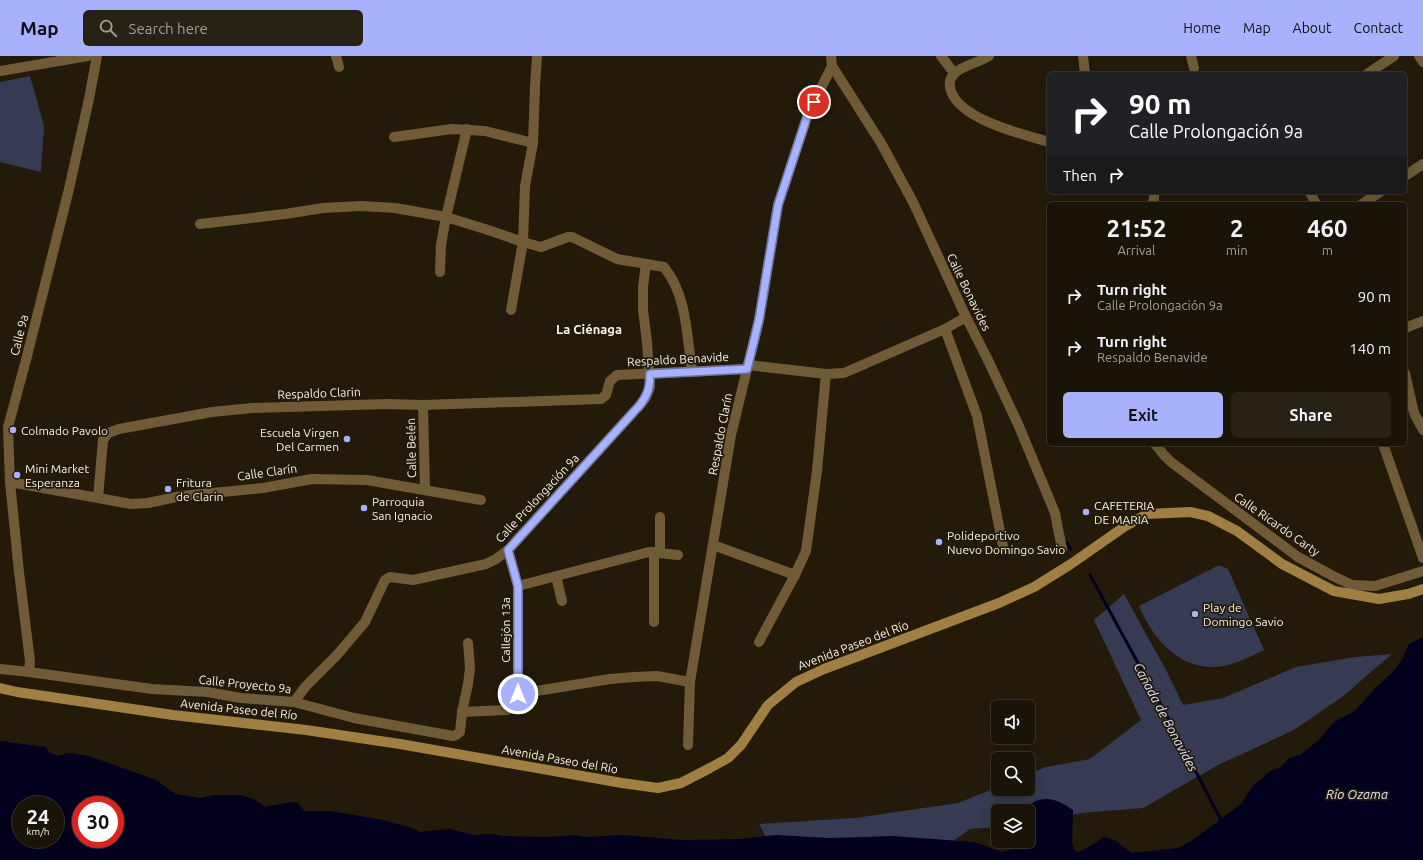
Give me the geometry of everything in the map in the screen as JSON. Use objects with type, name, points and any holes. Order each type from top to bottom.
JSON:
[{"type":"street","points":[[0,71],[88,56]]},
{"type":"street","name":"Calle 9a","points":[[29,672],[30,661],[4,429],[26,360],[69,190],[97,56]]},
{"type":"street","points":[[336,56],[339,67]]},
{"type":"street","points":[[511,310],[523,242],[525,186],[533,143],[537,56]]},
{"type":"street","name":"Calle Bonavides","points":[[831,56],[832,66],[881,142],[906,189],[966,318],[988,358],[1021,430],[1055,513],[1062,549]]},
{"type":"street","points":[[941,56],[954,73]]},
{"type":"street","points":[[989,56],[954,73],[950,80],[949,87],[958,103],[978,118],[997,126],[1047,141]]},
{"type":"street","points":[[1083,56],[1085,72]]},
{"type":"street","points":[[1191,56],[1194,68]]},
{"type":"street","points":[[1369,72],[1394,56]]},
{"type":"street","points":[[1419,56],[1423,62]]},
{"type":"street","name":"Respaldo Clarín","points":[[688,745],[690,682],[731,434],[759,320],[778,205],[808,114],[832,66]]},
{"type":"street","points":[[394,137],[452,128],[485,131],[533,143]]},
{"type":"street","points":[[440,272],[441,245],[446,217],[467,129]]},
{"type":"street","points":[[1407,175],[1423,164]]},
{"type":"street","points":[[1365,202],[1377,194]]},
{"type":"street","points":[[200,224],[323,208],[362,206],[395,208],[446,217],[541,247],[572,237],[617,259],[664,267],[670,274],[676,286],[683,310],[692,372]]},
{"type":"street","name":"Calle Prolongación 9a","points":[[294,702],[305,687],[337,655],[365,622],[385,580],[390,577],[413,580],[486,564],[496,559],[508,550],[640,405],[646,397],[650,387],[643,310],[643,286],[646,264]]},
{"type":"street","name":"Respaldo Benavide","points":[[601,399],[606,396],[610,381],[617,375],[692,372],[748,367],[826,374],[844,373],[945,329],[966,318]]},
{"type":"street","points":[[1407,327],[1423,321]]},
{"type":"street","points":[[945,329],[977,416],[1003,546]]},
{"type":"street","points":[[759,642],[795,575],[806,551],[817,471],[826,374]]},
{"type":"street","points":[[1407,382],[1414,413],[1423,430]]},
{"type":"street","name":"Respaldo Clarin","points":[[98,498],[103,440],[108,433],[119,429],[212,412],[244,409],[601,399]]},
{"type":"street","name":"Calle Belén","points":[[423,405],[425,490]]},
{"type":"street","name":"Calle Ricardo Carty","points":[[1157,446],[1171,462],[1298,557],[1352,585],[1375,586],[1423,571]]},
{"type":"street","points":[[1384,446],[1423,558]]},
{"type":"street","name":"Calle Clarín","points":[[10,482],[131,504],[148,504],[181,496],[263,488],[312,479],[367,480],[481,500]]},
{"type":"street","name":"Avenida Paseo del Río","points":[[0,688],[17,692],[172,715],[306,730],[400,744],[658,788],[681,783],[728,758],[741,745],[768,705],[796,682],[824,669],[1000,603],[1034,587],[1072,564],[1124,527],[1147,514],[1190,512],[1208,516],[1238,531],[1282,564],[1334,591],[1379,599],[1408,594],[1423,589]]},
{"type":"street","points":[[654,622],[660,517]]},
{"type":"street","points":[[713,545],[795,575]]},
{"type":"street","name":"Callejón 13a","points":[[508,550],[518,586],[518,694]]},
{"type":"street","points":[[518,586],[649,552],[678,555]]},
{"type":"street","points":[[556,576],[562,601]]},
{"type":"street","points":[[468,643],[470,668],[462,712],[507,710],[512,706],[518,694],[610,679],[657,676],[690,682]]},
{"type":"street","name":"Calle Proyecto 9a","points":[[0,669],[152,689],[207,692],[241,698],[294,702],[354,718],[453,736],[460,732],[462,712]]},
{"type":"shaded area","points":[[30,76],[44,126],[41,172],[0,162],[0,82]]},
{"type":"shaded area","name":"Play de Domingo Savio","points":[[1217,566],[1228,569],[1264,650],[1229,665],[1209,667],[1195,664],[1171,652],[1153,631],[1139,606]]},
{"type":"shaded area","points":[[1124,594],[1166,670],[1183,705],[1223,698],[1296,667],[1355,657],[1392,654],[1342,697],[1294,730],[1218,765],[1143,808],[1082,813],[1035,822],[1035,804],[991,804],[991,828],[970,829],[945,847],[773,850],[759,824],[855,818],[958,803],[991,790],[991,796],[1035,796],[1035,771],[1046,767],[1090,759],[1141,720],[1094,620]]},
{"type":"water","name":"Río Ozama","points":[[1423,637],[1423,860],[0,860],[0,741],[46,747],[49,752],[58,756],[68,753],[89,756],[156,780],[176,794],[200,798],[214,795],[242,795],[254,799],[265,807],[291,802],[297,803],[305,811],[330,811],[378,819],[409,827],[420,832],[450,829],[473,835],[491,834],[501,836],[549,837],[575,835],[588,837],[622,835],[682,840],[741,839],[776,835],[830,838],[893,836],[974,842],[1002,852],[1013,848],[1035,848],[1035,804],[1031,804],[1043,799],[1049,799],[1055,800],[1073,810],[1072,843],[1075,850],[1078,852],[1084,850],[1104,837],[1116,841],[1132,853],[1178,848],[1193,840],[1242,803],[1251,788],[1270,771],[1281,767],[1289,758],[1300,755],[1320,739],[1334,722],[1356,710],[1375,688],[1392,673],[1403,658],[1409,644]]},
{"type":"waterway","name":"Cañada de Bonavides","points":[[1067,543],[1071,549]]},
{"type":"waterway","name":"Cañada de Bonavides","points":[[1090,575],[1169,720],[1222,822]]},
{"type":"place","name":"Colmado Pavolo","points":[[13,430]]},
{"type":"place","name":"Escuela Virgen Del Carmen","points":[[347,439]]},
{"type":"place","name":"Mini Market Esperanza","points":[[17,475]]},
{"type":"place","name":"Fritura de Clarin","points":[[168,489]]},
{"type":"place","name":"Parroquia San Ignacio","points":[[364,508]]},
{"type":"place","name":"CAFETERIA DE MARIA","points":[[1086,512]]},
{"type":"place","name":"Polideportivo Nuevo Domingo Savio","points":[[939,542]]},
{"type":"place","name":"Play de Domingo Savio","points":[[1195,614]]},
{"type":"district","name":"La Ciénaga","points":[[589,329]]},
{"type":"route","points":[[518,694],[518,586],[508,550],[640,405],[646,397],[650,387],[650,374],[747,369],[759,320],[778,205],[808,114],[814,102]]}]
